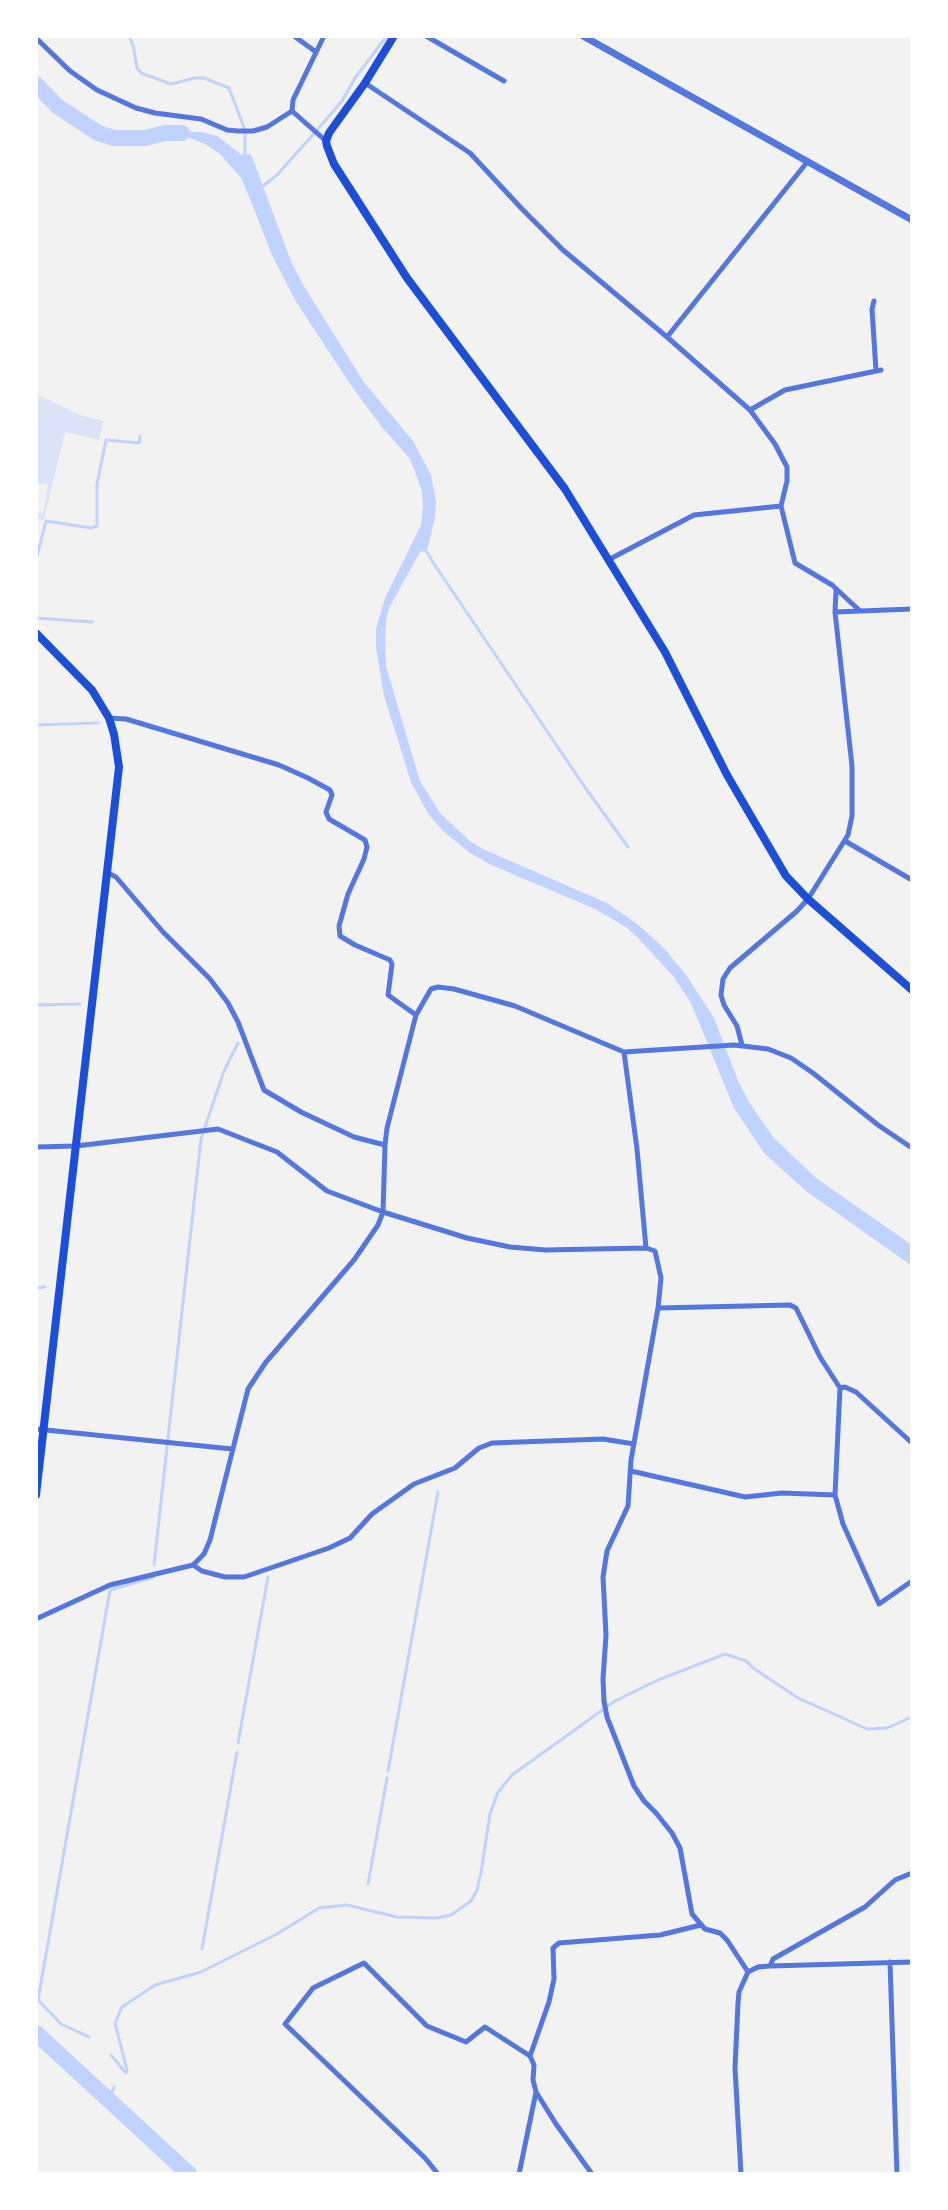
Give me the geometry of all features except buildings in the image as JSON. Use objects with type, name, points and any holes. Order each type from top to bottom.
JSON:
[{"type":"main road","points":[[394,36],[329,133],[326,141],[334,164],[407,278],[565,489],[665,652],[727,775],[786,876],[808,899],[912,990]]},
{"type":"main road","points":[[36,633],[92,690],[109,718],[116,741],[119,767],[76,1146],[40,1429],[36,1495]]},
{"type":"street","points":[[294,36],[316,52]]},
{"type":"street","points":[[292,111],[293,100],[324,36]]},
{"type":"street","points":[[426,36],[504,81]]},
{"type":"street","points":[[583,36],[912,220]]},
{"type":"street","points":[[36,38],[70,71],[96,90],[136,108],[171,116],[201,119],[227,130],[238,131],[267,127],[292,111]]},
{"type":"street","points":[[365,82],[470,153],[563,250],[750,410],[775,444],[787,467],[782,506],[795,562],[832,585],[859,610]]},
{"type":"street","points":[[292,111],[326,141]]},
{"type":"street","points":[[667,337],[808,161]]},
{"type":"street","points":[[750,410],[785,390],[878,371],[872,309],[874,301]]},
{"type":"street","points":[[608,560],[694,515],[782,506]]},
{"type":"street","points":[[742,1045],[737,1026],[724,1005],[721,995],[723,979],[730,968],[808,899],[845,841],[852,816],[852,766],[835,612],[836,591]]},
{"type":"street","points":[[835,612],[912,609]]},
{"type":"street","points":[[109,718],[126,719],[279,765],[330,790],[332,795],[326,812],[329,819],[365,840],[366,847],[364,859],[348,894],[339,926],[340,936],[390,960],[392,964],[388,994],[416,1015]]},
{"type":"street","points":[[845,841],[912,880]]},
{"type":"street","points":[[108,873],[116,877],[163,932],[210,979],[228,1003],[238,1022],[264,1090],[301,1112],[354,1137],[385,1145]]},
{"type":"street","points":[[36,1619],[110,1585],[193,1565],[204,1554],[210,1540],[248,1389],[254,1378],[354,1260],[373,1234],[383,1212],[385,1145],[416,1015],[431,989],[438,987],[453,989],[514,1006],[616,1051],[729,1045],[768,1049],[791,1058],[813,1073],[878,1125],[912,1148]]},
{"type":"street","points":[[624,1052],[638,1149],[646,1248]]},
{"type":"street","points":[[36,1147],[76,1146],[218,1129],[277,1152],[327,1191],[383,1212],[467,1238],[510,1247],[545,1250],[646,1248],[655,1251],[661,1278],[658,1308],[634,1444],[628,1506],[608,1551],[603,1577],[606,1635],[604,1701],[606,1714],[634,1786],[644,1802],[672,1833],[680,1848],[692,1914],[701,1925],[727,1940],[748,1972]]},
{"type":"street","points":[[658,1308],[793,1306],[820,1357],[840,1388],[835,1496],[843,1524],[879,1604],[912,1581]]},
{"type":"street","points":[[840,1388],[845,1387],[856,1392],[912,1443]]},
{"type":"street","points":[[40,1429],[232,1449]]},
{"type":"street","points":[[193,1565],[202,1571],[225,1577],[244,1577],[329,1548],[350,1538],[372,1514],[414,1484],[455,1467],[479,1448],[492,1443],[603,1439],[634,1444]]},
{"type":"street","points":[[631,1471],[745,1497],[782,1493],[835,1496]]},
{"type":"street","points":[[770,1966],[774,1959],[865,1907],[895,1880],[912,1873]]},
{"type":"street","points":[[530,2056],[549,2001],[554,1979],[553,1948],[559,1943],[660,1935],[701,1925]]},
{"type":"street","points":[[891,1962],[897,2174]]},
{"type":"street","points":[[741,2174],[735,2068],[739,1992],[748,1972],[758,1967],[770,1966],[912,1962]]},
{"type":"street","points":[[438,2174],[425,2158],[285,2024],[314,1988],[364,1964],[427,2026],[466,2042],[485,2027],[530,2056],[534,2066],[536,2092],[519,2174]]},
{"type":"street","points":[[536,2092],[592,2174]]},
{"type":"shaded area","points":[[36,394],[80,415],[103,421],[99,440],[65,432],[44,520],[36,519],[36,513],[43,513],[48,484],[36,483]]},
{"type":"water","points":[[148,132],[202,132],[217,136],[242,155],[250,154],[292,264],[305,288],[363,381],[413,441],[431,475],[436,501],[428,547],[425,551],[420,552],[390,606],[386,620],[385,643],[386,666],[420,781],[440,813],[471,842],[483,849],[607,903],[636,923],[664,948],[686,975],[714,1018],[738,1081],[750,1104],[774,1138],[816,1178],[912,1245],[912,1266],[806,1191],[764,1153],[734,1108],[691,1003],[673,976],[638,938],[626,927],[595,909],[489,864],[470,853],[444,832],[429,815],[411,782],[384,696],[376,647],[376,629],[385,598],[421,525],[422,492],[416,474],[410,459],[381,426],[350,384],[295,300],[272,255],[242,179],[220,154],[205,144],[190,138]]},
{"type":"waterway","points":[[129,36],[137,68],[141,73],[171,84],[204,78],[229,88],[245,130],[245,157]]},
{"type":"waterway","points":[[260,188],[276,176],[342,101],[355,78],[387,36]]},
{"type":"waterway","points":[[36,84],[57,106],[98,133],[114,138],[145,138],[165,133],[182,133]]},
{"type":"waterway","points":[[36,560],[46,521],[91,528],[97,526],[97,484],[106,440],[139,443],[140,436]]},
{"type":"waterway","points":[[424,548],[431,559]]},
{"type":"waterway","points":[[432,561],[584,786],[628,847]]},
{"type":"waterway","points":[[36,618],[92,622]]},
{"type":"waterway","points":[[36,725],[98,723]]},
{"type":"waterway","points":[[36,1005],[80,1004]]},
{"type":"waterway","points":[[154,1565],[201,1139],[224,1071],[238,1043]]},
{"type":"waterway","points":[[36,1288],[45,1287]]},
{"type":"waterway","points":[[388,1771],[438,1492]]},
{"type":"waterway","points":[[89,2037],[61,2024],[38,2000],[110,1590],[154,1577]]},
{"type":"waterway","points":[[238,1743],[268,1577]]},
{"type":"waterway","points":[[126,2073],[115,2023],[122,2007],[155,1985],[201,1972],[277,1934],[319,1908],[347,1905],[397,1917],[437,1918],[451,1915],[471,1901],[477,1890],[481,1873],[490,1814],[498,1792],[512,1775],[615,1701],[658,1680],[725,1654],[746,1661],[798,1698],[867,1729],[887,1728],[912,1717]]},
{"type":"waterway","points":[[202,1949],[237,1752]]},
{"type":"waterway","points":[[368,1884],[387,1778]]},
{"type":"waterway","points":[[36,2033],[189,2174]]},
{"type":"waterway","points":[[111,2055],[125,2072]]},
{"type":"waterway","points":[[109,2099],[114,2087]]}]
